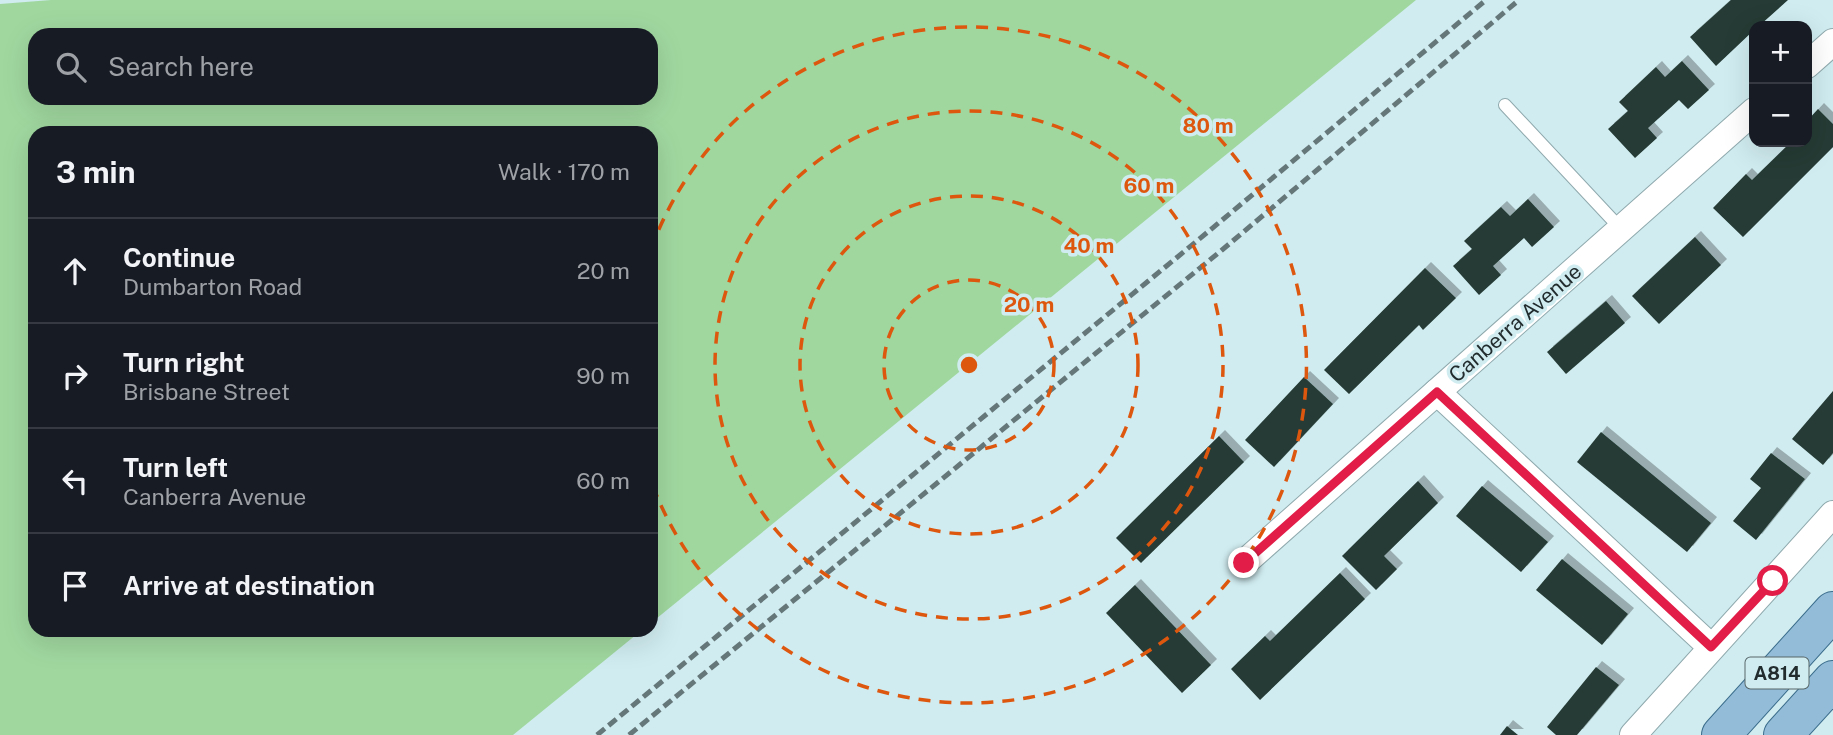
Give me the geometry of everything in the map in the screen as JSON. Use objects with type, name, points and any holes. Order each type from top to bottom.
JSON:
[{"type":"main road","name":"A814","points":[[1721,735],[1833,611]]},
{"type":"main road","name":"A814","points":[[1783,735],[1833,680]]},
{"type":"street","points":[[1812,61],[1833,42]]},
{"type":"street","name":"Canberra Avenue","points":[[1244,563],[1749,115]]},
{"type":"street","points":[[1437,392],[1711,647]]},
{"type":"street","points":[[1633,735],[1833,514]]},
{"type":"lane","points":[[1505,106],[1621,229]]},
{"type":"green space","points":[[51,0],[1416,0],[658,617],[658,126],[28,126],[28,637],[633,637],[513,735],[0,735],[0,4]]},
{"type":"building","points":[[1731,0],[1788,0],[1765,21],[1749,21],[1749,35],[1716,66],[1690,37]]},
{"type":"building","points":[[1682,61],[1709,90],[1688,109],[1679,100],[1648,128],[1657,138],[1635,158],[1608,129],[1628,111],[1619,102],[1656,67],[1665,77]]},
{"type":"building","points":[[1818,109],[1833,124],[1833,147],[1743,237],[1713,208],[1746,174],[1752,180],[1786,147],[1812,147],[1812,116]]},
{"type":"building","points":[[1528,199],[1554,227],[1532,247],[1524,238],[1493,266],[1501,275],[1479,295],[1453,266],[1472,249],[1464,241],[1501,207],[1510,216]]},
{"type":"building","points":[[1695,237],[1721,265],[1659,324],[1632,296]]},
{"type":"building","points":[[1425,268],[1456,298],[1423,330],[1419,325],[1349,394],[1324,370]]},
{"type":"building","points":[[1606,301],[1625,323],[1566,374],[1547,352]]},
{"type":"building","points":[[1304,377],[1333,404],[1274,467],[1245,440]]},
{"type":"building","points":[[1833,391],[1833,453],[1823,465],[1792,439]]},
{"type":"building","points":[[1601,432],[1711,523],[1687,552],[1577,462]]},
{"type":"building","points":[[1219,436],[1244,462],[1141,563],[1116,538]]},
{"type":"building","points":[[1771,453],[1805,479],[1756,540],[1733,521],[1761,488],[1750,479]]},
{"type":"building","points":[[1418,481],[1438,503],[1384,556],[1397,569],[1376,590],[1342,556]]},
{"type":"building","points":[[1482,486],[1548,542],[1521,572],[1456,516]]},
{"type":"building","points":[[1562,559],[1628,614],[1602,645],[1536,590]]},
{"type":"building","points":[[1340,573],[1365,599],[1260,700],[1231,669],[1265,636],[1270,641]]},
{"type":"building","points":[[1135,585],[1211,665],[1182,693],[1106,613]]},
{"type":"building","points":[[1596,667],[1619,685],[1577,735],[1556,735],[1547,727]]},
{"type":"building","points":[[1507,726],[1518,735],[1500,735]]},
{"type":"railway","points":[[597,735],[1486,0]]},
{"type":"railway","points":[[629,735],[1222,250],[1519,0]]},
{"type":"route","points":[[1244,563],[1437,392],[1711,647],[1773,581]]}]
